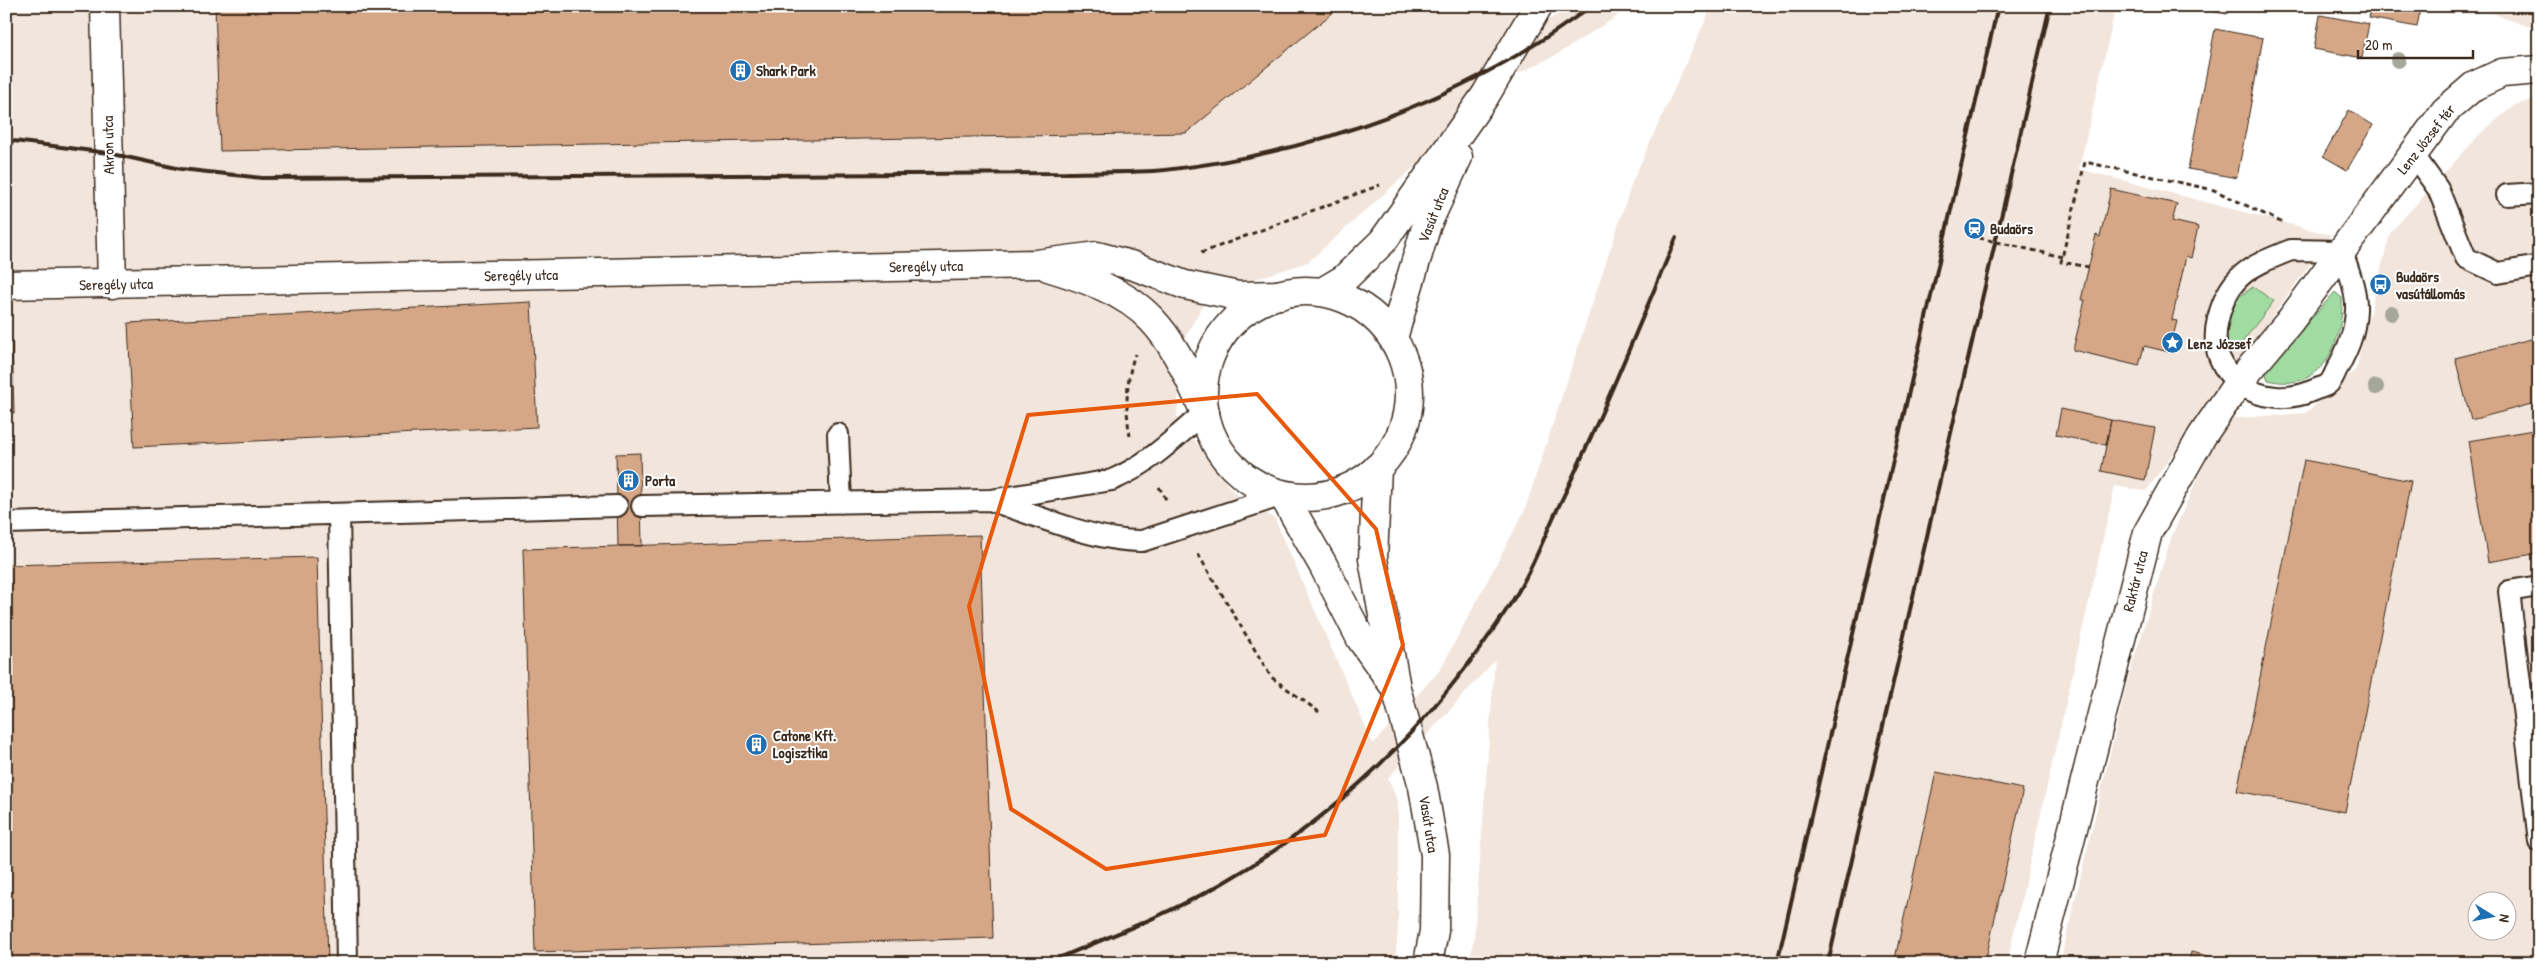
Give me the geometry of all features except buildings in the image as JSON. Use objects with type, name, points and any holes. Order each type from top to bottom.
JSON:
[{"type":"street","name":"Akron utca","points":[[105,6],[112,284]]},
{"type":"street","name":"Vasút utca","points":[[1322,292],[1344,279],[1383,241],[1485,96],[1538,6]]},
{"type":"street","name":"Lenz József tér","points":[[2342,251],[2445,111],[2474,86],[2502,73],[2539,70]]},
{"type":"street","name":"Vasút utca","points":[[1392,338],[1427,224],[1485,96]]},
{"type":"street","name":"Raktár utca","points":[[2039,963],[2148,532],[2202,436],[2238,383],[2290,321],[2342,251]]},
{"type":"street","name":"Seregély utca","points":[[6,285],[1036,264],[1097,256],[1134,266],[1175,281],[1238,296],[1280,294]]},
{"type":"street","name":"Seregély utca","points":[[1036,264],[1084,278],[1121,297],[1152,319],[1178,358],[1205,412]]},
{"type":"street","points":[[1300,291],[1322,292],[1343,298],[1363,308],[1379,321],[1392,338],[1403,360],[1408,383],[1408,406],[1403,429],[1392,450],[1377,468],[1362,481],[1324,496],[1303,497],[1283,495],[1262,487],[1241,474],[1224,457],[1212,436],[1205,412],[1204,385],[1209,359],[1218,341],[1229,325],[1244,312],[1261,301],[1280,294],[1300,291]]},
{"type":"street","name":"Vasút utca","points":[[1377,468],[1373,559],[1396,688],[1423,787],[1435,855],[1434,931],[1428,963]]},
{"type":"street","name":"Vasút utca","points":[[1283,495],[1323,565],[1361,639],[1396,688]]},
{"type":"lane","points":[[2413,154],[2438,189],[2466,258],[2498,273],[2539,266]]},
{"type":"lane","points":[[2507,195],[2539,193]]},
{"type":"lane","points":[[2291,250],[2342,251],[2356,309],[2351,345],[2329,384],[2300,397],[2271,398],[2255,393],[2238,383],[2219,362],[2214,334],[2223,300],[2239,277],[2256,264],[2291,250]]},
{"type":"lane","points":[[642,506],[991,500],[1112,480],[1130,473],[1145,463],[1205,412]]},
{"type":"lane","points":[[838,434],[841,503]]},
{"type":"lane","points":[[991,500],[1103,537],[1126,541],[1142,541],[1283,495]]},
{"type":"lane","points":[[6,523],[617,506]]},
{"type":"lane","points":[[339,514],[347,963]]},
{"type":"lane","points":[[2539,586],[2509,590],[2539,841]]},
{"type":"path","points":[[2088,267],[2062,262],[2086,162],[2214,190],[2283,222]]},
{"type":"path","points":[[1175,281],[1190,257],[1386,183]]},
{"type":"path","points":[[1979,238],[2063,257]]},
{"type":"path","points":[[1152,319],[1139,340],[1131,366],[1126,414],[1130,438],[1271,677],[1319,712]]},
{"type":"highlighted area","points":[[1257,394],[1376,529],[1403,645],[1325,835],[1106,869],[1011,809],[969,606],[1028,415]]},
{"type":"shaded area","points":[[6,6],[1522,6],[1499,49],[1572,6],[1633,6],[1556,55],[1471,97],[1449,136],[1308,262],[1209,294],[1182,343],[1177,417],[1232,491],[1275,519],[1373,744],[1440,670],[1524,512],[1633,180],[1712,6],[2116,6],[2079,169],[2331,235],[2146,491],[2115,486],[2007,963],[1469,963],[1474,939],[1495,660],[1388,778],[1398,802],[1398,929],[1395,963],[6,963]]},
{"type":"shaded area","points":[[2480,6],[2539,6],[2539,30],[2504,18]]},
{"type":"shaded area","points":[[2539,98],[2539,963],[2060,963],[2128,679],[2172,535],[2225,419],[2306,413],[2356,369],[2390,233],[2482,132],[2515,105]]},
{"type":"green space","points":[[2253,287],[2274,301],[2234,353],[2227,348],[2225,331],[2229,304]]},
{"type":"green space","points":[[2335,292],[2342,298],[2339,332],[2334,347],[2326,361],[2316,372],[2303,379],[2287,382],[2268,380],[2265,371]]},
{"type":"railway","points":[[6,140],[108,153],[181,169],[262,178],[1067,173],[1165,170],[1222,162],[1278,150],[1334,135],[1389,116],[1442,94],[1494,68],[1544,39],[1591,6]]},
{"type":"railway","points":[[1777,963],[1998,6]]},
{"type":"railway","points":[[1828,963],[2050,6]]},
{"type":"railway","points":[[1047,963],[1200,896],[1265,857],[1347,795],[1420,723],[1484,643],[1525,580],[1602,411],[1676,238]]},
{"type":"place","name":"Shark Park","points":[[740,70]]},
{"type":"place","name":"Budaörs","points":[[1974,228]]},
{"type":"place","name":"Budaörs vasútállomás","points":[[2380,285]]},
{"type":"place","name":"Lenz József","points":[[2172,343]]},
{"type":"place","name":"Porta","points":[[629,480]]},
{"type":"place","name":"Catone Kft. Logisztika","points":[[757,744]]}]
